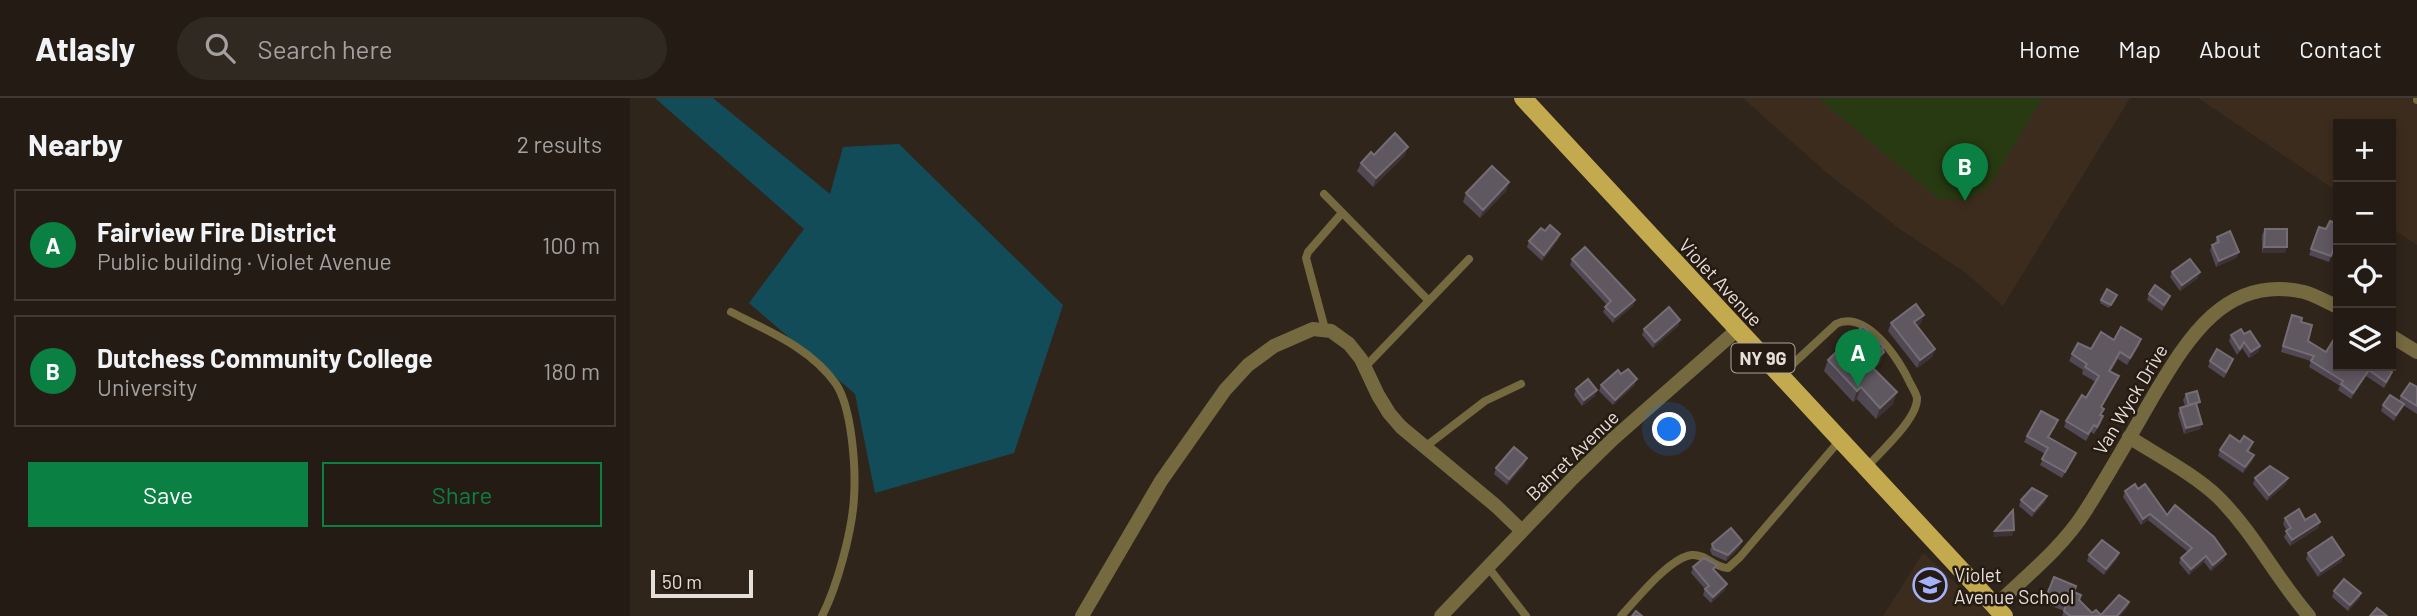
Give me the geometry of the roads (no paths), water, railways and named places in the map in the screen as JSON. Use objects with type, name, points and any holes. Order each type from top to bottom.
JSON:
[{"type":"main road","name":"Violet Avenue","points":[[1523,98],[2000,611]]},
{"type":"street","name":"Van Wyck Drive","points":[[2000,611],[2085,512],[2182,348],[2203,322],[2227,303],[2253,292],[2277,289],[2305,292],[2333,305]]},
{"type":"street","points":[[1082,616],[1161,481],[1225,390],[1248,365],[1274,346],[1313,329],[1325,329],[1349,344],[1389,413],[1401,427],[1522,531]]},
{"type":"street","name":"Bahret Avenue","points":[[1441,616],[1613,439],[1737,330]]},
{"type":"street","points":[[2396,339],[2417,352]]},
{"type":"street","points":[[2129,437],[2217,496],[2258,544],[2290,593],[2309,616]]},
{"type":"lane","points":[[1324,194],[1428,300]]},
{"type":"lane","points":[[1325,329],[1306,258],[1308,252],[1342,213]]},
{"type":"lane","points":[[1365,368],[1469,259]]},
{"type":"lane","points":[[731,312],[804,350],[836,384],[850,421],[854,498],[832,597],[822,616]]},
{"type":"lane","points":[[1780,376],[1842,321],[1865,326],[1875,334],[1903,366],[1917,397],[1914,410],[1903,427],[1866,468]]},
{"type":"lane","points":[[1425,447],[1485,401],[1521,384]]},
{"type":"lane","points":[[1621,616],[1679,560],[1692,555],[1706,558],[1721,568],[1728,568],[1840,440]]},
{"type":"lane","points":[[1488,567],[1526,616]]},
{"type":"water","points":[[655,98],[713,98],[830,194],[843,147],[899,144],[1063,305],[1014,453],[875,493],[855,394],[749,303],[804,229]]},
{"type":"place","name":"Dutchess Community College","points":[[1965,201]]},
{"type":"place","name":"Fairview Fire District","points":[[1858,387]]},
{"type":"place","name":"Violet Avenue School","points":[[1930,585]]}]
